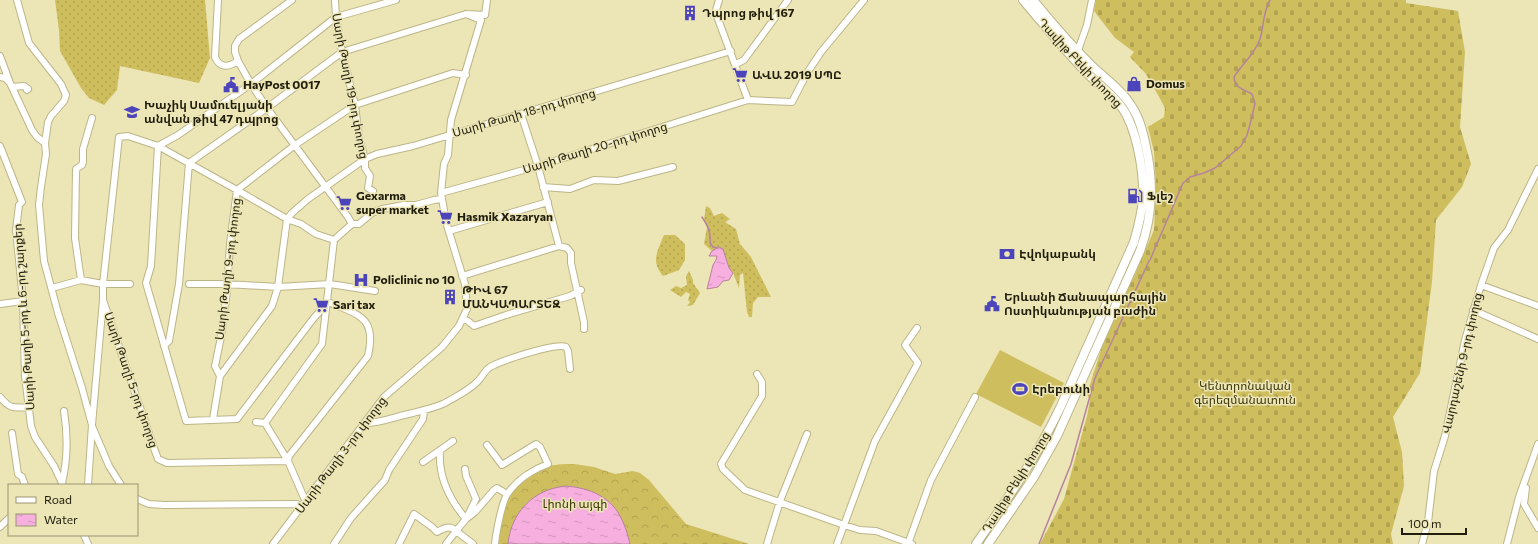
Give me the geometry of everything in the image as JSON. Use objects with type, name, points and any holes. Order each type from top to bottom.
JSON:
[{"type":"main road","name":"Դավիթ Բեկի փողոց","points":[[976,544],[1025,473],[1049,432],[1134,242],[1140,221],[1143,197],[1140,163],[1128,118],[1117,102],[1075,61],[1023,0]]},
{"type":"main road","name":"Դավիթ Բեկի փողոց","points":[[988,544],[1034,477],[1057,436],[1140,251],[1150,216],[1152,185],[1150,161],[1140,123],[1133,108],[1078,51],[1033,0]]},
{"type":"street","points":[[16,0],[29,43],[60,84],[66,95],[64,101],[49,119],[45,142],[46,154],[40,205],[44,261],[58,314],[82,388],[92,425],[109,466],[120,484]]},
{"type":"street","points":[[218,0],[215,57],[219,64],[224,66],[230,66],[238,61]]},
{"type":"street","points":[[292,0],[238,40],[234,49],[238,61],[267,108],[352,224]]},
{"type":"street","name":"Սարի Թաղի 19-րդ փողոց","points":[[335,0],[336,17],[342,52],[355,105],[359,138],[364,159],[364,168],[370,176],[368,188],[372,191]]},
{"type":"street","points":[[158,146],[178,136],[252,84],[336,17],[396,0]]},
{"type":"street","points":[[189,163],[267,108],[342,52],[466,14],[485,15],[487,0]]},
{"type":"street","points":[[719,0],[716,10],[748,100],[792,102],[807,73],[821,52],[864,0]]},
{"type":"street","points":[[736,64],[744,60],[788,0]]},
{"type":"street","points":[[1075,61],[1086,30],[1092,0]]},
{"type":"street","points":[[466,14],[481,20],[466,75],[451,120],[448,155],[444,164],[441,196],[449,232],[466,293],[467,309],[463,319],[474,326],[569,297],[579,292]]},
{"type":"street","name":"Սարի Թաղի 18-րդ փողոց","points":[[287,219],[308,199],[364,159],[377,154],[413,146],[731,51]]},
{"type":"street","points":[[0,56],[11,85],[34,134],[45,142]]},
{"type":"street","name":"Սարի Թաղի 9-րդ փողոց","points":[[213,419],[220,376],[215,366],[221,337],[237,190],[295,145],[355,105],[453,73],[466,75]]},
{"type":"street","points":[[0,77],[5,78],[11,85],[24,86],[28,89],[27,90]]},
{"type":"street","name":"Սարի Թաղի 20-րդ փողոց","points":[[334,240],[352,224],[359,224],[372,213],[382,209],[404,205],[416,205],[748,100]]},
{"type":"street","points":[[521,114],[538,166],[559,246]]},
{"type":"street","points":[[81,280],[75,238],[76,168],[82,165],[83,162],[84,149],[92,118]]},
{"type":"street","points":[[88,484],[103,284],[119,137],[128,136],[158,146],[287,219],[301,224],[316,234],[334,240],[322,344],[265,423]]},
{"type":"street","name":"Սարի Թաղի 5-րդ և 6-րդ շարքեր","points":[[0,146],[22,202],[19,205],[16,230],[23,301],[24,356],[31,426],[35,437],[54,466],[63,484]]},
{"type":"street","points":[[158,146],[151,266],[146,283],[186,421],[237,419],[313,318],[328,302]]},
{"type":"street","points":[[164,346],[169,341],[179,284],[189,163]]},
{"type":"street","points":[[544,187],[570,189],[594,180],[618,181],[673,167]]},
{"type":"street","name":"Վարդաշենի 9-րդ փողոց","points":[[1422,544],[1428,522],[1434,471],[1445,436],[1473,310],[1494,248],[1508,230],[1538,169]]},
{"type":"street","points":[[449,232],[548,202]]},
{"type":"street","points":[[220,376],[272,306],[278,287],[287,219]]},
{"type":"street","points":[[462,276],[559,246],[567,248],[571,252],[571,264],[579,292],[584,329]]},
{"type":"street","points":[[52,288],[81,280],[103,284],[130,284]]},
{"type":"street","points":[[189,284],[226,284],[278,287],[330,284],[375,291]]},
{"type":"street","points":[[1481,285],[1538,306]]},
{"type":"street","name":"Սարի Թաղի 5-րդ փողոց","points":[[103,300],[158,459],[167,463],[288,461]]},
{"type":"street","points":[[0,304],[23,301]]},
{"type":"street","points":[[288,461],[290,456],[368,356],[371,339],[365,321],[358,314],[328,302]]},
{"type":"street","points":[[1473,310],[1538,339]]},
{"type":"street","name":"Սարի Թաղի 3-րդ փողոց","points":[[273,544],[384,397],[442,347],[463,319]]},
{"type":"street","points":[[837,544],[875,441],[918,363],[905,345],[917,328]]},
{"type":"street","points":[[365,423],[375,423],[424,411],[443,404],[478,381],[482,374],[499,362],[516,356],[562,345],[566,347],[568,351],[570,369]]},
{"type":"street","points":[[757,374],[762,382],[762,396],[721,464],[723,469],[745,490],[780,501],[844,525],[860,530],[876,531],[909,544],[931,480],[975,397]]},
{"type":"street","points":[[0,397],[12,408],[29,407]]},
{"type":"street","points":[[63,484],[68,442],[64,411]]},
{"type":"street","points":[[334,544],[351,518],[385,480],[389,470],[423,419],[424,411]]},
{"type":"street","points":[[256,422],[265,423]]},
{"type":"street","points":[[265,423],[288,461],[305,500]]},
{"type":"street","points":[[12,433],[18,474],[22,477],[25,484]]},
{"type":"street","points":[[768,544],[780,501],[807,434]]},
{"type":"street","points":[[423,462],[453,441]]},
{"type":"street","points":[[487,445],[502,465],[536,444],[540,447],[548,464],[527,475],[507,494],[498,520],[495,544]]},
{"type":"street","points":[[1507,544],[1519,497],[1538,444]]},
{"type":"street","points":[[440,450],[439,461],[446,489],[458,510],[466,519]]},
{"type":"street","points":[[1538,453],[1526,488],[1524,500],[1524,504],[1538,528]]},
{"type":"street","points":[[465,469],[466,476],[476,499],[466,519]]},
{"type":"street","points":[[448,544],[466,519],[475,512],[494,490],[497,488],[507,494]]},
{"type":"street","points":[[138,500],[149,504],[164,505],[297,504],[301,506]]},
{"type":"street","points":[[399,544],[414,514],[437,532],[448,527],[452,527],[472,544]]},
{"type":"street","points":[[0,527],[8,519]]},
{"type":"green space","points":[[55,0],[205,0],[210,58],[199,83],[120,66],[117,90],[104,105],[89,98],[81,88],[60,51]]},
{"type":"green space","name":"Կենտրոնական գերեզմանատուն","points":[[1096,0],[1406,0],[1406,3],[1458,11],[1465,52],[1460,127],[1471,164],[1462,187],[1436,220],[1432,282],[1420,373],[1393,417],[1402,452],[1404,486],[1391,534],[1393,544],[1040,544],[1064,499],[1087,416],[1090,400],[1087,394],[1108,328],[1133,279],[1154,230],[1156,187],[1154,152],[1148,127],[1164,117],[1165,108],[1146,74],[1130,57],[1134,52],[1115,38],[1094,11]]},
{"type":"green space","points":[[706,206],[710,208],[714,216],[722,213],[730,219],[725,222],[736,229],[740,244],[751,257],[771,297],[758,297],[753,303],[752,317],[749,317],[747,312],[743,273],[740,275],[739,288],[733,273],[729,268],[723,249],[719,247],[712,251],[704,244],[707,227],[704,220]]},
{"type":"green space","points":[[664,235],[675,235],[685,244],[685,260],[679,270],[663,276],[659,271],[656,256]]},
{"type":"green space","points":[[689,271],[693,283],[700,293],[693,305],[687,306],[690,302],[688,300],[690,294],[686,292],[681,297],[670,290],[676,286],[681,288],[687,285],[686,276]]},
{"type":"green space","name":"Էրեբունի","points":[[1000,350],[1064,383],[1041,427],[976,394]]},
{"type":"green space","name":"Լիոնի այգի","points":[[574,464],[594,467],[615,474],[633,471],[640,473],[649,480],[686,524],[749,544],[498,544],[505,508],[509,496],[515,488],[523,480],[541,469],[553,465]]},
{"type":"water","points":[[719,247],[723,249],[729,268],[733,273],[729,280],[723,281],[718,287],[707,289],[713,265],[717,256],[709,256],[712,251]]},
{"type":"water","points":[[566,486],[592,492],[599,495],[612,505],[618,512],[627,532],[630,544],[508,544],[510,532],[514,522],[519,512],[526,504],[534,497],[544,492],[554,488]]},
{"type":"waterway","points":[[1150,260],[1183,183],[1190,177],[1215,168],[1241,146],[1247,135],[1255,103],[1252,94],[1240,88],[1236,84],[1234,77],[1258,44],[1266,9],[1270,0]]},
{"type":"waterway","points":[[702,217],[709,229],[710,243],[713,247],[717,248]]},
{"type":"waterway","points":[[1039,544],[1071,464],[1095,378],[1149,261]]},
{"type":"place","name":"Դպրոց թիվ 167","points":[[690,13]]},
{"type":"place","name":"ԱՎԱ 2019 ՍՊԸ","points":[[740,75]]},
{"type":"place","name":"Domus","points":[[1134,84]]},
{"type":"place","name":"HayPost 0017","points":[[231,85]]},
{"type":"place","name":"Խաչիկ Սամուելյանի անվան թիվ 47 դպրոց","points":[[132,112]]},
{"type":"place","name":"Ֆլեշ","points":[[1135,196]]},
{"type":"place","name":"Gexarma super market","points":[[344,203]]},
{"type":"place","name":"Hasmik Xazaryan","points":[[445,217]]},
{"type":"place","name":"Էվոկաբանկ","points":[[1007,254]]},
{"type":"place","name":"Policlinic no 10","points":[[361,280]]},
{"type":"place","name":"ԹԻՎ 67 ՄԱՆԿԱՊԱՐՏԵԶ","points":[[450,297]]},
{"type":"place","name":"Երևանի Ճանապարհային Ոստիկանության բաժին","points":[[992,304]]},
{"type":"place","name":"Sari tax","points":[[321,305]]},
{"type":"place","name":"Էրեբունի","points":[[1020,389]]}]
